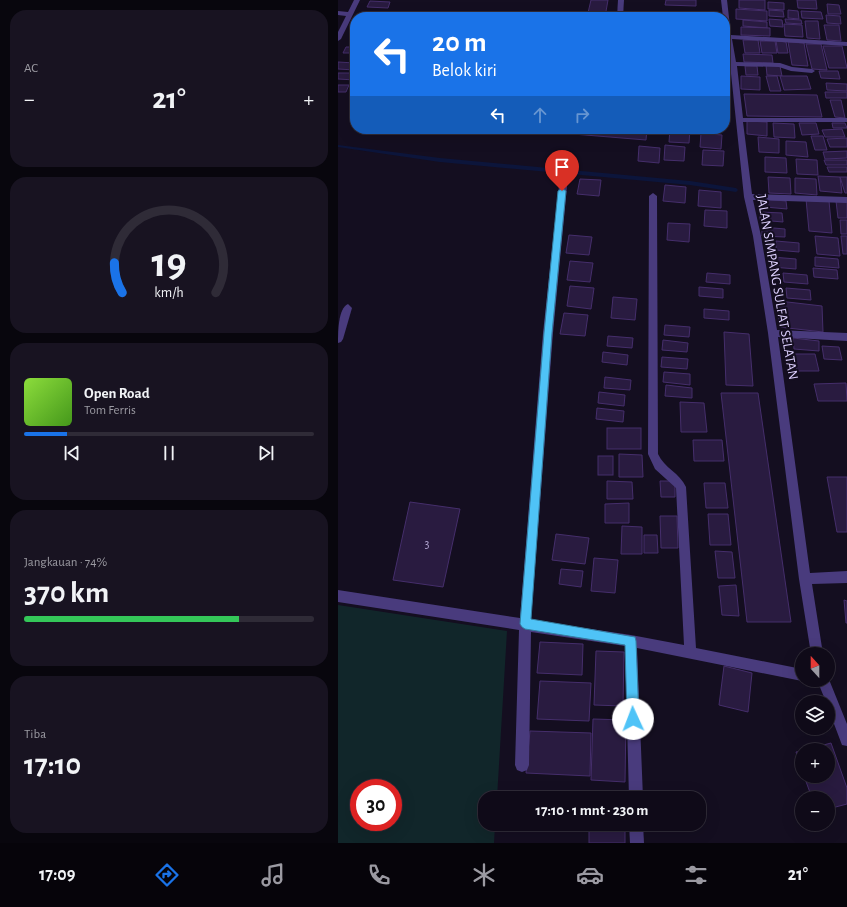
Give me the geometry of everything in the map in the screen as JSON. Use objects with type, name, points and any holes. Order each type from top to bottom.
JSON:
[{"type":"street","points":[[352,12],[357,0]]},
{"type":"street","points":[[620,12],[621,0]]},
{"type":"street","name":"JALAN SIMPANG SULFAT SELATAN","points":[[724,0],[725,12]]},
{"type":"street","points":[[338,13],[350,14]]},
{"type":"street","points":[[338,39],[350,16]]},
{"type":"street","points":[[730,37],[847,45]]},
{"type":"street","name":"JALAN SIMPANG SULFAT SELATAN","points":[[730,48],[748,197],[757,236],[774,333],[805,579],[816,647]]},
{"type":"street","points":[[733,64],[780,65],[791,69],[812,71]]},
{"type":"street","points":[[739,120],[847,120]]},
{"type":"street","points":[[522,766],[525,624],[549,326],[564,176]]},
{"type":"street","points":[[653,196],[653,454],[655,461],[661,469],[678,482],[681,487],[690,652]]},
{"type":"street","points":[[748,197],[847,200]]},
{"type":"street","points":[[338,339],[348,308]]},
{"type":"street","points":[[774,333],[847,337]]},
{"type":"street","points":[[805,579],[847,577]]},
{"type":"street","points":[[338,596],[631,641],[795,674]]},
{"type":"street","points":[[631,641],[636,791]]},
{"type":"street","points":[[826,687],[847,740]]},
{"type":"street","points":[[636,831],[637,843]]},
{"type":"green space","points":[[338,605],[507,631],[497,791],[478,791],[478,831],[495,831],[494,843],[338,843]]},
{"type":"building","points":[[591,0],[608,0],[606,12],[588,12]]},
{"type":"building","points":[[666,0],[696,0],[696,6],[665,5]]},
{"type":"building","points":[[739,0],[765,0],[765,10],[739,8]]},
{"type":"building","points":[[797,0],[816,0],[817,9],[798,8]]},
{"type":"building","points":[[370,1],[390,2],[388,8],[367,7]]},
{"type":"building","points":[[768,2],[784,3],[784,10],[768,9]]},
{"type":"building","points":[[827,4],[839,5],[841,14],[828,14]]},
{"type":"building","points":[[736,9],[767,11],[767,21],[736,19]]},
{"type":"building","points":[[769,10],[783,11],[784,17],[769,16]]},
{"type":"building","points":[[788,10],[798,11],[799,19],[788,18]]},
{"type":"building","points":[[801,11],[821,12],[823,19],[802,18]]},
{"type":"building","points":[[826,15],[840,16],[841,24],[827,23]]},
{"type":"building","points":[[769,19],[782,20],[783,27],[770,26]]},
{"type":"building","points":[[785,19],[801,20],[802,24],[786,23]]},
{"type":"building","points":[[743,20],[767,22],[767,28],[743,26]]},
{"type":"building","points":[[805,21],[818,21],[820,39],[807,38]]},
{"type":"building","points":[[784,24],[802,25],[803,37],[785,36]]},
{"type":"building","points":[[824,25],[839,25],[841,41],[827,40]]},
{"type":"building","points":[[741,27],[770,28],[770,36],[741,35]]},
{"type":"building","points":[[743,40],[758,40],[760,53],[745,53]]},
{"type":"building","points":[[760,41],[775,41],[777,53],[762,53]]},
{"type":"building","points":[[776,41],[786,42],[788,53],[778,53]]},
{"type":"building","points":[[788,42],[804,43],[808,66],[792,65]]},
{"type":"building","points":[[806,44],[821,44],[827,70],[812,69]]},
{"type":"building","points":[[823,46],[842,46],[847,68],[829,68]]},
{"type":"building","points":[[346,47],[350,47],[350,53],[343,53]]},
{"type":"building","points":[[743,54],[772,55],[773,63],[744,62]]},
{"type":"building","points":[[338,62],[350,63],[350,70],[338,69]]},
{"type":"building","points":[[766,65],[780,66],[782,76],[767,75]]},
{"type":"building","points":[[745,66],[757,66],[758,75],[746,75]]},
{"type":"building","points":[[819,71],[838,71],[840,79],[821,78]]},
{"type":"building","points":[[338,73],[350,73],[350,80],[338,79]]},
{"type":"building","points":[[741,76],[760,77],[760,90],[741,89]]},
{"type":"building","points":[[766,76],[777,76],[781,91],[770,91]]},
{"type":"building","points":[[780,76],[807,76],[811,89],[784,90]]},
{"type":"building","points":[[826,83],[847,84],[847,91],[827,90]]},
{"type":"building","points":[[338,85],[349,85],[346,92],[338,92]]},
{"type":"building","points":[[825,92],[847,92],[847,98],[826,98]]},
{"type":"building","points":[[744,94],[817,95],[822,117],[747,116]]},
{"type":"building","points":[[830,100],[841,100],[845,118],[835,117]]},
{"type":"building","points":[[747,121],[767,122],[767,136],[747,134]]},
{"type":"building","points":[[773,123],[794,124],[795,138],[774,137]]},
{"type":"building","points":[[799,123],[816,123],[819,134],[802,135]]},
{"type":"building","points":[[832,123],[845,123],[847,128],[833,128]]},
{"type":"building","points":[[842,129],[845,137],[825,137],[822,130]]},
{"type":"building","points":[[573,134],[647,134],[646,140]]},
{"type":"building","points":[[670,134],[690,134],[689,143],[669,142]]},
{"type":"building","points":[[701,134],[722,135],[721,149],[700,147]]},
{"type":"building","points":[[811,136],[823,136],[827,150],[815,150]]},
{"type":"building","points":[[758,137],[779,139],[779,153],[759,152]]},
{"type":"building","points":[[847,138],[847,147],[830,147],[827,139]]},
{"type":"building","points":[[786,141],[806,142],[808,157],[786,155]]},
{"type":"building","points":[[665,145],[685,147],[684,161],[664,160]]},
{"type":"building","points":[[639,146],[660,148],[659,163],[638,161]]},
{"type":"building","points":[[703,150],[724,151],[723,166],[702,165]]},
{"type":"building","points":[[847,151],[847,158],[825,159],[823,152]]},
{"type":"building","points":[[765,157],[786,158],[787,173],[765,172]]},
{"type":"building","points":[[796,159],[817,160],[818,175],[797,174]]},
{"type":"building","points":[[824,160],[847,160],[847,165],[826,165]]},
{"type":"building","points":[[827,167],[847,167],[847,172],[829,172]]},
{"type":"building","points":[[818,176],[840,177],[842,193],[820,191]]},
{"type":"building","points":[[768,177],[790,178],[791,194],[769,193]]},
{"type":"building","points":[[840,177],[847,177],[847,193],[845,193]]},
{"type":"building","points":[[795,178],[816,179],[817,195],[795,193]]},
{"type":"building","points":[[580,179],[601,180],[599,196],[577,194]]},
{"type":"building","points":[[665,185],[686,187],[685,203],[663,201]]},
{"type":"building","points":[[699,190],[721,192],[721,208],[698,206]]},
{"type":"building","points":[[764,199],[786,201],[787,209],[765,207]]},
{"type":"building","points":[[806,199],[829,201],[832,233],[809,231]]},
{"type":"building","points":[[836,201],[847,202],[847,218],[838,218]]},
{"type":"building","points":[[705,210],[727,211],[727,228],[704,226]]},
{"type":"building","points":[[760,212],[782,213],[783,222],[760,220]]},
{"type":"building","points":[[840,220],[847,220],[847,234],[841,234]]},
{"type":"building","points":[[668,223],[690,224],[689,242],[667,240]]},
{"type":"building","points":[[762,227],[785,229],[785,237],[762,236]]},
{"type":"building","points":[[569,235],[592,237],[589,255],[566,253]]},
{"type":"building","points":[[815,236],[838,238],[840,256],[817,254]]},
{"type":"building","points":[[841,236],[847,236],[847,254],[843,254]]},
{"type":"building","points":[[776,241],[799,243],[799,252],[776,250]]},
{"type":"building","points":[[772,257],[796,259],[796,269],[772,267]]},
{"type":"building","points":[[815,257],[838,259],[839,268],[815,266]]},
{"type":"building","points":[[570,261],[593,263],[590,282],[567,280]]},
{"type":"building","points":[[813,268],[837,270],[838,279],[814,277]]},
{"type":"building","points":[[707,273],[730,275],[730,284],[706,282]]},
{"type":"building","points":[[783,273],[807,275],[808,284],[784,282]]},
{"type":"building","points":[[570,286],[594,288],[591,309],[567,306]]},
{"type":"building","points":[[699,287],[723,289],[723,298],[699,296]]},
{"type":"building","points":[[786,288],[810,290],[811,300],[787,298]]},
{"type":"building","points":[[613,297],[637,299],[635,320],[611,318]]},
{"type":"building","points":[[779,301],[822,306],[823,332],[779,327]]},
{"type":"building","points":[[704,309],[729,311],[729,320],[704,318]]},
{"type":"building","points":[[564,313],[588,315],[585,336],[560,334]]},
{"type":"building","points":[[665,325],[690,327],[689,337],[664,335]]},
{"type":"building","points":[[724,332],[749,334],[753,386],[726,385]]},
{"type":"building","points":[[608,336],[633,338],[632,348],[607,346]]},
{"type":"building","points":[[793,338],[819,341],[819,351],[794,349]]},
{"type":"building","points":[[663,340],[688,343],[687,352],[662,350]]},
{"type":"building","points":[[822,346],[839,347],[842,360],[824,359]]},
{"type":"building","points":[[603,352],[628,355],[627,365],[602,362]]},
{"type":"building","points":[[793,354],[815,354],[819,371],[797,371]]},
{"type":"building","points":[[662,357],[688,359],[687,369],[661,367]]},
{"type":"building","points":[[664,372],[690,374],[690,385],[663,382]]},
{"type":"building","points":[[605,377],[631,380],[630,390],[604,388]]},
{"type":"building","points":[[846,383],[847,401],[818,401],[814,384]]},
{"type":"building","points":[[666,385],[692,388],[692,398],[665,396]]},
{"type":"building","points":[[599,392],[625,395],[624,406],[598,403]]},
{"type":"building","points":[[721,393],[758,393],[791,622],[747,622]]},
{"type":"building","points":[[680,402],[704,403],[707,432],[681,432]]},
{"type":"building","points":[[597,408],[624,411],[623,422],[596,419]]},
{"type":"building","points":[[607,428],[641,428],[641,449],[607,449]]},
{"type":"building","points":[[693,440],[722,440],[724,461],[694,461]]},
{"type":"building","points":[[619,454],[642,455],[643,477],[619,477]]},
{"type":"building","points":[[598,456],[613,456],[613,475],[598,475]]},
{"type":"building","points":[[827,477],[847,477],[847,532],[837,532]]},
{"type":"building","points":[[607,481],[632,482],[633,499],[607,499]]},
{"type":"building","points":[[660,481],[675,481],[675,497],[661,497]]},
{"type":"building","points":[[704,483],[725,483],[728,508],[706,508]]},
{"type":"building","points":[[410,502],[460,509],[443,587],[393,580]]},
{"type":"building","points":[[629,503],[629,523],[605,523],[605,504]]},
{"type":"building","points":[[708,514],[728,514],[731,545],[710,545]]},
{"type":"building","points":[[660,516],[677,516],[678,548],[661,548]]},
{"type":"building","points":[[622,526],[642,527],[642,554],[621,554]]},
{"type":"building","points":[[556,534],[589,538],[585,564],[552,560]]},
{"type":"building","points":[[644,535],[657,535],[658,553],[644,553]]},
{"type":"building","points":[[715,551],[732,552],[735,578],[718,578]]},
{"type":"building","points":[[594,558],[618,560],[615,593],[591,591]]},
{"type":"building","points":[[561,569],[583,571],[581,587],[559,584]]},
{"type":"building","points":[[736,585],[739,616],[722,615],[719,586]]},
{"type":"building","points":[[844,600],[847,601],[847,623],[846,623]]},
{"type":"building","points":[[540,642],[583,644],[582,675],[537,673]]},
{"type":"building","points":[[596,651],[624,652],[623,706],[594,705]]},
{"type":"building","points":[[724,666],[752,673],[748,712],[719,705]]},
{"type":"building","points":[[540,681],[591,683],[589,721],[537,719]]},
{"type":"building","points":[[593,719],[626,720],[625,782],[591,780]]},
{"type":"building","points":[[530,731],[591,733],[590,776],[526,773]]},
{"type":"building","points":[[835,754],[847,788],[847,804],[835,807],[835,791],[809,791],[807,783],[835,783]]},
{"type":"building","points":[[589,831],[625,831],[625,843],[589,843]]},
{"type":"waterway","points":[[338,146],[440,160],[690,183],[736,190]]},
{"type":"route","points":[[562,191],[548,333],[525,624],[631,641],[633,719]]}]
